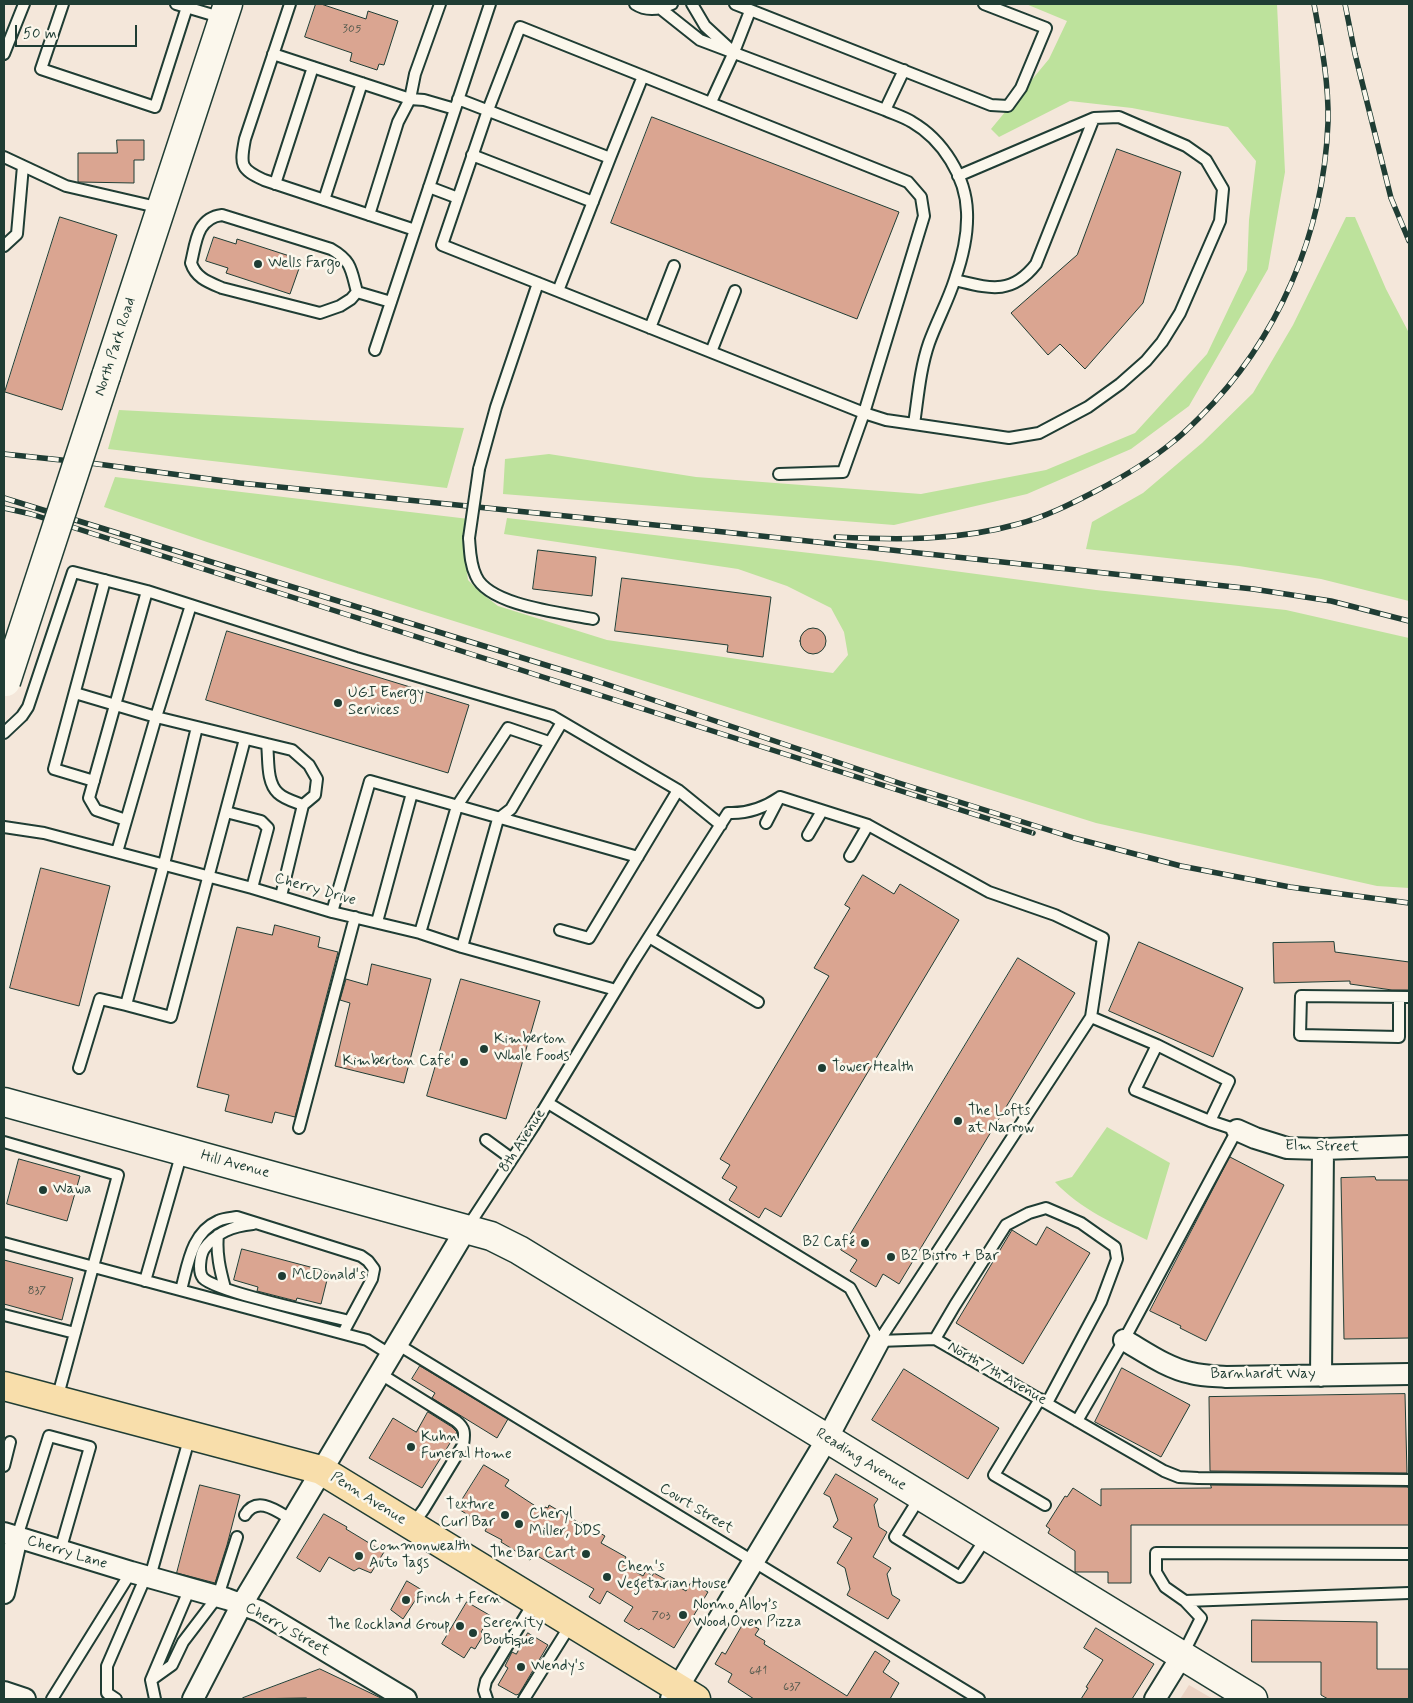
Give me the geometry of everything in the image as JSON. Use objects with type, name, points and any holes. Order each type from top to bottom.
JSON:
[{"type":"main road","name":"Penn Avenue","points":[[4,1386],[321,1470],[572,1623],[681,1696]]},
{"type":"street","name":"North Park Road","points":[[5,687],[226,11]]},
{"type":"street","name":"Hill Avenue","points":[[4,1102],[466,1228]]},
{"type":"street","name":"Elm Street","points":[[1237,1130],[1287,1148],[1323,1149],[1409,1146]]},
{"type":"street","points":[[1321,1376],[1323,1149]]},
{"type":"street","name":"8th Avenue","points":[[194,1699],[242,1604],[466,1228]]},
{"type":"street","name":"Reading Avenue","points":[[466,1228],[491,1236],[519,1250],[1181,1657],[1253,1699]]},
{"type":"street","name":"Barnhardt Way","points":[[1124,1340],[1173,1367],[1198,1374],[1226,1377],[1409,1374]]},
{"type":"street","points":[[681,1696],[753,1561],[828,1439],[879,1341]]},
{"type":"street","points":[[4,1593],[10,1535]]},
{"type":"street","name":"Cherry Lane","points":[[10,1535],[143,1575]]},
{"type":"street","name":"Cherry Street","points":[[143,1575],[218,1596],[259,1611],[406,1699]]},
{"type":"street","points":[[1155,1699],[1181,1657]]},
{"type":"street","points":[[4,1692],[25,1699]]},
{"type":"lane","points":[[4,54],[24,4]]},
{"type":"lane","points":[[63,4],[41,69],[155,107],[187,7]]},
{"type":"lane","points":[[176,4],[226,11]]},
{"type":"lane","points":[[290,4],[245,139],[242,154],[243,165],[249,173],[275,184],[415,230]]},
{"type":"lane","points":[[369,215],[398,122],[410,99],[415,74],[440,4]]},
{"type":"lane","points":[[375,350],[490,4]]},
{"type":"lane","points":[[635,4],[650,10],[661,9],[672,4]]},
{"type":"lane","points":[[692,4],[705,26],[734,52]]},
{"type":"lane","points":[[735,4],[991,105],[1008,106],[1022,88],[1046,28],[984,4]]},
{"type":"lane","points":[[661,9],[700,40],[913,122],[932,137],[948,155],[965,195],[967,213],[966,234],[955,280],[929,344],[921,374],[914,424]]},
{"type":"lane","points":[[711,102],[750,11]]},
{"type":"lane","points":[[779,474],[843,472],[864,413],[924,216],[920,196],[908,182],[520,27],[488,110],[442,245],[864,413],[886,420],[1009,438],[1039,433],[1088,408],[1120,384],[1146,361],[1162,342],[1180,313],[1220,221],[1223,189],[1206,160],[1186,146],[1119,117],[1094,118],[958,176]]},
{"type":"lane","points":[[273,54],[410,99],[457,104],[488,110],[610,158]]},
{"type":"lane","points":[[275,184],[313,67]]},
{"type":"lane","points":[[884,110],[904,70]]},
{"type":"lane","points":[[558,291],[644,76]]},
{"type":"lane","points":[[324,200],[362,83]]},
{"type":"lane","points":[[955,280],[1001,288],[1028,274],[1036,264],[1094,118]]},
{"type":"lane","points":[[472,155],[593,202]]},
{"type":"lane","points":[[4,157],[66,186],[162,208]]},
{"type":"lane","points":[[4,246],[17,234],[23,166]]},
{"type":"lane","points":[[429,187],[458,198]]},
{"type":"lane","points":[[222,215],[331,249],[346,260],[351,269],[357,292],[351,299],[340,306],[320,313],[222,288],[207,282],[198,276],[193,269],[191,263],[198,234],[206,220],[222,215]]},
{"type":"lane","points":[[650,328],[674,266]]},
{"type":"lane","points":[[538,283],[501,390],[479,469],[469,538],[471,558],[476,577],[485,588],[499,597],[526,606],[593,619]]},
{"type":"lane","points":[[712,352],[736,291]]},
{"type":"lane","points":[[357,292],[391,302]]},
{"type":"lane","points":[[4,733],[22,716],[28,707],[73,572],[191,605],[356,658],[552,716],[678,790],[721,825]]},
{"type":"lane","points":[[94,781],[54,769],[104,580]]},
{"type":"lane","points":[[126,820],[96,810],[89,798],[147,592]]},
{"type":"lane","points":[[117,852],[156,716],[191,605]]},
{"type":"lane","points":[[75,693],[197,727],[292,750],[309,764],[318,780],[315,796],[303,805],[281,896]]},
{"type":"lane","points":[[462,947],[498,819],[511,809],[562,722]]},
{"type":"lane","points":[[126,1005],[164,864],[197,727]]},
{"type":"lane","points":[[420,933],[457,806],[508,728],[549,742]]},
{"type":"lane","points":[[79,1068],[100,999],[171,1018],[245,739]]},
{"type":"lane","points":[[267,744],[271,780],[277,793],[303,805]]},
{"type":"lane","points":[[332,912],[370,781],[498,819],[638,857]]},
{"type":"lane","points":[[560,930],[589,938],[678,790]]},
{"type":"lane","points":[[377,922],[412,793]]},
{"type":"lane","points":[[548,1103],[850,1288],[879,1341],[1091,1017],[1103,938],[1055,915],[989,892],[868,825],[780,797],[766,823]]},
{"type":"lane","name":"8th Avenue","points":[[466,1228],[548,1103],[616,990],[728,813],[743,814],[767,805],[780,797]]},
{"type":"lane","points":[[808,834],[822,810]]},
{"type":"lane","points":[[226,812],[262,821],[268,828],[252,888]]},
{"type":"lane","points":[[850,856],[868,825]]},
{"type":"lane","name":"Cherry Drive","points":[[4,827],[44,833],[164,864],[332,912],[420,933],[462,947],[616,990]]},
{"type":"lane","points":[[300,1128],[355,917]]},
{"type":"lane","points":[[649,937],[758,1002]]},
{"type":"lane","points":[[1301,996],[1404,997],[1399,1037],[1300,1035],[1301,996]]},
{"type":"lane","points":[[1091,1017],[1157,1045],[1229,1081],[1210,1121]]},
{"type":"lane","points":[[1077,1421],[1124,1340],[1237,1130],[1135,1090],[1157,1045]]},
{"type":"lane","points":[[486,1140],[512,1159]]},
{"type":"lane","points":[[4,1142],[118,1174],[57,1400]]},
{"type":"lane","points":[[144,1281],[182,1151]]},
{"type":"lane","points":[[935,1339],[1006,1225],[1029,1213],[1046,1208],[1081,1223],[1114,1247],[1117,1259],[1101,1302],[1043,1401],[994,1475],[1045,1505]]},
{"type":"lane","points":[[181,1290],[193,1247],[199,1236],[208,1227],[220,1220],[238,1217],[362,1256],[368,1261],[374,1269],[372,1279],[343,1334]]},
{"type":"lane","points":[[256,1223],[238,1225],[218,1235],[201,1255],[200,1272],[202,1277],[208,1282],[224,1288],[312,1312],[350,1320]]},
{"type":"lane","points":[[218,1235],[219,1264],[224,1288]]},
{"type":"lane","name":"Court Street","points":[[4,1243],[367,1340],[394,1350],[753,1561],[979,1699]]},
{"type":"lane","points":[[4,1315],[75,1333]]},
{"type":"lane","name":"North 7th Avenue","points":[[879,1341],[935,1339],[1164,1471],[1179,1477],[1409,1480]]},
{"type":"lane","points":[[379,1374],[456,1420],[463,1427],[465,1434],[463,1445],[412,1526]]},
{"type":"lane","points":[[10,1535],[49,1436],[90,1447],[60,1551]]},
{"type":"lane","points":[[116,1699],[107,1693],[106,1666],[143,1575],[190,1436]]},
{"type":"lane","points":[[4,1466],[10,1442]]},
{"type":"lane","points":[[921,1497],[895,1538],[960,1577],[987,1537]]},
{"type":"lane","points":[[244,1515],[249,1509],[260,1505],[269,1506],[292,1520]]},
{"type":"lane","points":[[151,1680],[172,1665],[183,1642],[218,1596],[237,1537]]},
{"type":"lane","points":[[1181,1657],[1201,1618],[1185,1601],[1166,1587],[1156,1572],[1156,1553],[1409,1554]]},
{"type":"lane","points":[[52,1699],[143,1575]]},
{"type":"lane","points":[[154,1699],[151,1680],[190,1588]]},
{"type":"lane","points":[[1185,1601],[1409,1593]]},
{"type":"lane","points":[[487,1699],[484,1690],[486,1681],[534,1601]]},
{"type":"lane","points":[[524,1699],[572,1623]]},
{"type":"shaded area","points":[[1189,1685],[1213,1699],[1180,1699]]},
{"type":"green space","points":[[1026,4],[1277,4],[1285,172],[1268,269],[1189,406],[1131,449],[1027,494],[894,525],[503,494],[505,459],[549,454],[696,477],[921,494],[1046,470],[1135,433],[1207,354],[1247,270],[1249,220],[1256,161],[1228,127],[1132,108],[1070,101],[999,137],[991,129],[1049,59],[1067,21]]},
{"type":"green space","points":[[1346,217],[1355,217],[1386,289],[1409,333],[1409,601],[1321,579],[1239,566],[1086,549],[1092,522],[1143,493],[1202,443],[1253,393],[1293,325]]},
{"type":"green space","points":[[119,410],[464,428],[447,488],[108,449]]},
{"type":"green space","points":[[115,477],[469,519],[464,550],[468,580],[498,606],[607,640],[833,673],[848,655],[844,632],[831,608],[787,586],[738,569],[504,534],[507,518],[879,561],[1096,590],[1286,610],[1409,638],[1409,888],[1377,886],[1096,823],[422,611],[104,507]]},
{"type":"green space","points":[[1107,1127],[1170,1163],[1147,1240],[1110,1222],[1087,1208],[1055,1182],[1072,1177]]},
{"type":"building","points":[[316,4],[366,19],[368,11],[398,21],[384,65],[379,64],[377,70],[350,61],[352,53],[305,37]]},
{"type":"building","points":[[652,117],[899,212],[857,319],[611,223]]},
{"type":"building","points":[[117,140],[144,140],[144,160],[134,160],[134,183],[78,182],[78,153],[117,153]]},
{"type":"building","points":[[1117,149],[1181,172],[1143,303],[1085,369],[1060,344],[1048,355],[1011,313],[1077,255]]},
{"type":"building","points":[[60,217],[117,235],[62,410],[5,392]]},
{"type":"building","name":"Wells Fargo","points":[[214,237],[236,244],[237,239],[302,260],[290,294],[226,273],[228,268],[206,261]]},
{"type":"building","points":[[538,550],[596,557],[592,596],[533,589]]},
{"type":"building","points":[[622,578],[771,597],[763,657],[727,652],[728,645],[615,631]]},
{"type":"building","points":[[813,628],[823,631],[826,641],[823,651],[813,654],[803,651],[800,641],[803,631]]},
{"type":"building","name":"UGI Energy Services","points":[[227,631],[469,705],[448,773],[206,700]]},
{"type":"building","points":[[41,868],[110,886],[79,1006],[10,988]]},
{"type":"building","name":"Tower Health","points":[[863,875],[894,894],[900,884],[959,920],[781,1217],[765,1208],[759,1218],[729,1200],[737,1187],[722,1178],[730,1165],[720,1159],[829,976],[814,968],[850,908],[845,905]]},
{"type":"building","points":[[275,925],[320,937],[318,947],[338,952],[295,1117],[275,1112],[272,1123],[225,1111],[229,1095],[197,1087],[237,927],[272,935]]},
{"type":"building","points":[[1139,942],[1243,988],[1213,1057],[1109,1011]]},
{"type":"building","points":[[1334,942],[1335,952],[1409,962],[1409,990],[1392,990],[1350,984],[1350,981],[1274,983],[1273,943]]},
{"type":"building","name":"The Lofts at Narrow","points":[[1018,958],[1075,993],[899,1284],[883,1274],[876,1287],[850,1271],[857,1260],[841,1250]]},
{"type":"building","points":[[372,964],[431,979],[404,1083],[335,1066],[350,1003],[340,1000],[346,979],[367,985]]},
{"type":"building","name":"Kimberton Whole Foods","points":[[461,979],[540,1001],[506,1119],[427,1096]]},
{"type":"building","points":[[1230,1157],[1284,1185],[1206,1341],[1150,1311]]},
{"type":"building","name":"Wawa","points":[[19,1159],[80,1176],[67,1221],[7,1204]]},
{"type":"building","points":[[1375,1177],[1376,1180],[1409,1180],[1409,1338],[1344,1339],[1341,1178]]},
{"type":"building","points":[[1047,1227],[1090,1253],[1023,1364],[956,1323],[1012,1230],[1036,1245]]},
{"type":"building","name":"McDonald's","points":[[242,1249],[329,1272],[321,1304],[297,1298],[296,1301],[257,1291],[258,1287],[234,1280]]},
{"type":"building","points":[[4,1260],[73,1278],[62,1320],[4,1304]]},
{"type":"building","points":[[420,1366],[508,1419],[497,1438],[432,1398],[435,1393],[412,1379]]},
{"type":"building","points":[[1122,1368],[1190,1405],[1161,1457],[1095,1422]]},
{"type":"building","points":[[904,1369],[999,1428],[968,1479],[872,1420]]},
{"type":"building","points":[[1405,1394],[1407,1473],[1210,1471],[1209,1397]]},
{"type":"building","name":"Kuhn Funeral Home","points":[[428,1412],[457,1432],[422,1488],[369,1458],[393,1418],[416,1432]]},
{"type":"building","points":[[484,1465],[509,1480],[505,1486],[543,1511],[549,1505],[605,1536],[601,1543],[626,1557],[622,1564],[643,1576],[646,1571],[652,1576],[654,1573],[686,1591],[691,1582],[708,1592],[674,1648],[641,1628],[639,1630],[624,1621],[633,1607],[607,1591],[600,1604],[589,1597],[594,1589],[534,1554],[530,1560],[501,1542],[502,1540],[485,1531],[487,1527],[457,1508]]},
{"type":"building","points":[[836,1474],[878,1499],[874,1505],[879,1527],[887,1532],[873,1557],[891,1568],[887,1574],[892,1595],[900,1600],[888,1619],[847,1595],[850,1589],[845,1568],[837,1563],[852,1538],[833,1527],[838,1520],[830,1497],[824,1494]]},
{"type":"building","points":[[200,1485],[240,1495],[215,1583],[177,1573]]},
{"type":"building","points":[[1211,1485],[1407,1487],[1409,1488],[1409,1525],[1131,1525],[1131,1583],[1108,1583],[1108,1572],[1075,1572],[1075,1551],[1048,1533],[1050,1529],[1046,1526],[1065,1496],[1067,1497],[1073,1488],[1101,1506],[1101,1489],[1211,1488]]},
{"type":"building","points":[[324,1514],[384,1552],[371,1573],[359,1568],[354,1571],[329,1557],[320,1572],[297,1558]]},
{"type":"building","name":"Finch + Fern","points":[[407,1581],[422,1590],[403,1619],[391,1610]]},
{"type":"building","points":[[467,1602],[491,1616],[481,1632],[484,1634],[475,1649],[471,1647],[464,1658],[442,1644]]},
{"type":"building","points":[[1252,1620],[1377,1622],[1377,1669],[1409,1669],[1409,1699],[1328,1699],[1321,1695],[1321,1662],[1252,1662]]},
{"type":"building","points":[[745,1621],[759,1629],[755,1635],[765,1641],[764,1644],[847,1696],[875,1651],[890,1661],[883,1672],[899,1683],[890,1699],[754,1699],[728,1682],[732,1674],[715,1664],[722,1652],[725,1654]]},
{"type":"building","points":[[1096,1628],[1154,1664],[1132,1699],[1081,1699],[1088,1688],[1086,1687],[1103,1660],[1084,1648]]},
{"type":"building","name":"Wendy's","points":[[528,1633],[548,1645],[519,1694],[516,1695],[498,1685],[508,1668],[505,1666],[512,1652],[516,1654]]},
{"type":"building","points":[[320,1669],[383,1699],[243,1698]]},
{"type":"railway","points":[[836,537],[905,539],[973,534],[1038,518],[1096,491],[1146,462],[1184,433],[1227,387],[1252,354],[1292,282],[1306,244],[1317,204],[1325,163],[1328,107],[1324,62],[1314,4]]},
{"type":"railway","points":[[1345,4],[1355,54],[1391,198],[1409,241]]},
{"type":"railway","points":[[4,454],[90,463],[240,483],[724,532],[1253,589],[1331,601],[1409,621]]},
{"type":"railway","points":[[4,498],[591,679],[899,783],[1074,838],[1181,866],[1290,887],[1409,903]]},
{"type":"railway","points":[[4,508],[31,514],[1033,833]]},
{"type":"place","name":"Wells Fargo","points":[[258,264]]},
{"type":"place","name":"UGI Energy Services","points":[[338,703]]},
{"type":"place","name":"Kimberton Whole Foods","points":[[484,1049]]},
{"type":"place","name":"Kimberton Cafe'","points":[[464,1062]]},
{"type":"place","name":"Tower Health","points":[[822,1068]]},
{"type":"place","name":"The Lofts at Narrow","points":[[958,1121]]},
{"type":"place","name":"Wawa","points":[[43,1190]]},
{"type":"place","name":"B2 Café","points":[[865,1243]]},
{"type":"place","name":"B2 Bistro + Bar","points":[[891,1257]]},
{"type":"place","name":"McDonald's","points":[[282,1276]]},
{"type":"place","name":"Kuhn Funeral Home","points":[[411,1447]]},
{"type":"place","name":"Texture Curl Bar","points":[[505,1515]]},
{"type":"place","name":"Cheryl Miller, DDS","points":[[519,1524]]},
{"type":"place","name":"The Bar Cart","points":[[586,1554]]},
{"type":"place","name":"Commonwealth Auto Tags","points":[[359,1556]]},
{"type":"place","name":"Chen's Vegetarian House","points":[[607,1577]]},
{"type":"place","name":"Finch + Fern","points":[[406,1600]]},
{"type":"place","name":"Nonno Alby’s Wood Oven Pizza","points":[[683,1615]]},
{"type":"place","name":"The Rockland Group","points":[[460,1626]]},
{"type":"place","name":"Serenity Boutique","points":[[473,1633]]},
{"type":"place","name":"Wendy's","points":[[521,1667]]}]
